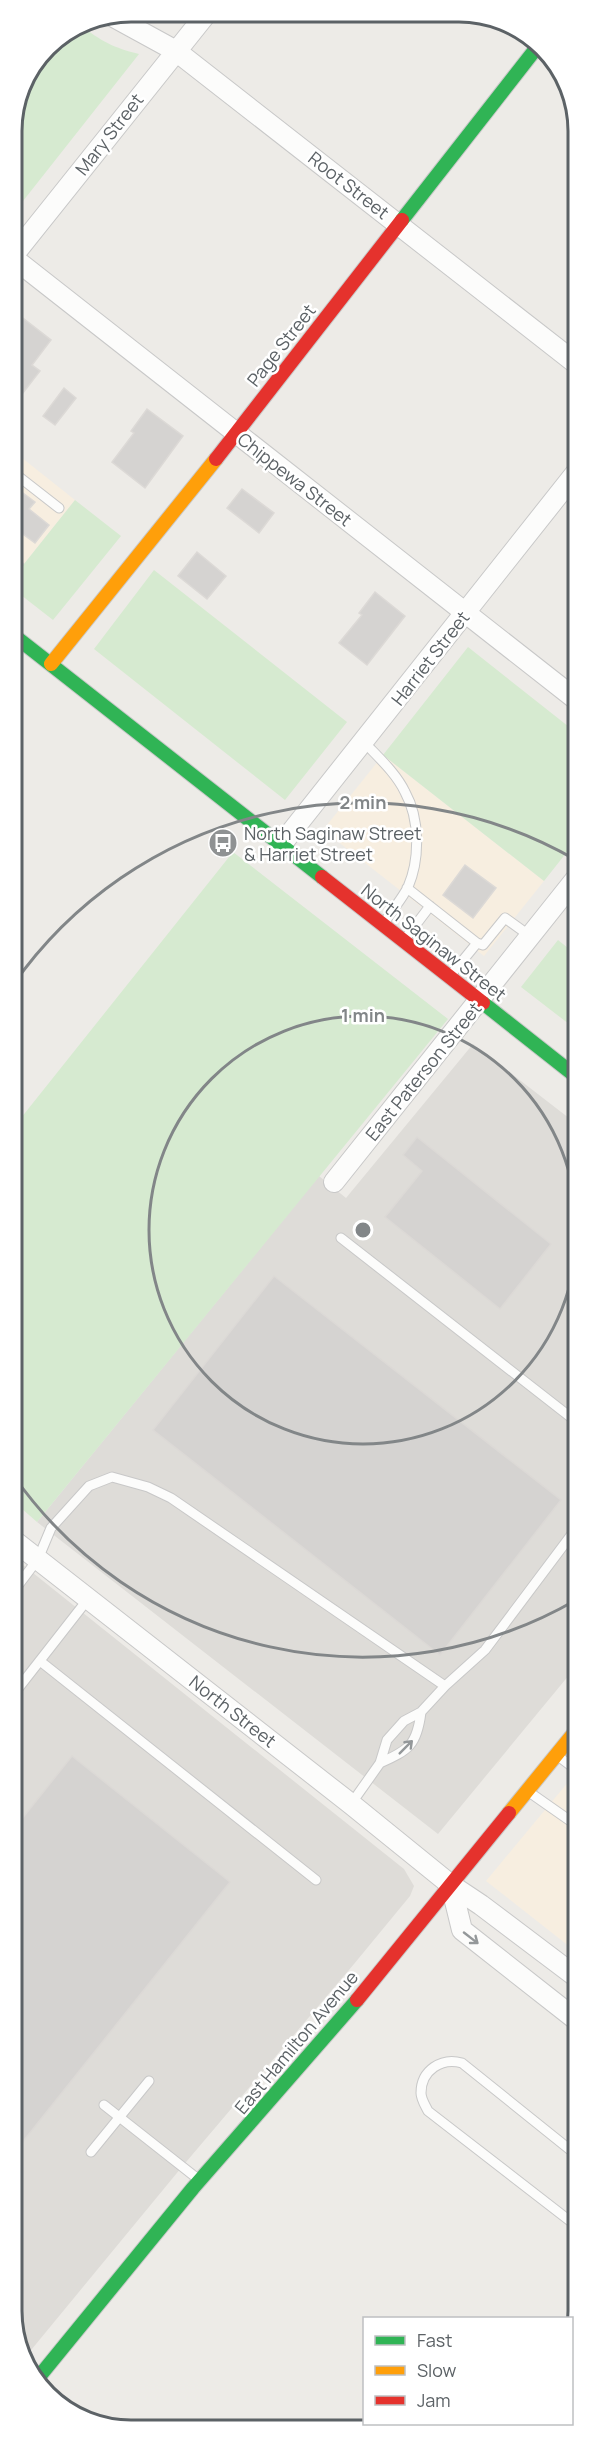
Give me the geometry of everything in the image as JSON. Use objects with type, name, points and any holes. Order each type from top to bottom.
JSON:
[{"type":"main road","name":"Page Street","points":[[51,664],[237,433],[533,52]]},
{"type":"main road","name":"North Saginaw Street","points":[[23,642],[568,1070]]},
{"type":"main road","name":"East Hamilton Avenue","points":[[42,2373],[200,2181],[330,2032],[568,1740]]},
{"type":"street","name":"Mary Street","points":[[23,243],[199,22]]},
{"type":"street","name":"Root Street","points":[[124,23],[176,51],[568,357]]},
{"type":"street","name":"Chippewa Street","points":[[23,266],[568,693]]},
{"type":"street","name":"Harriet Street","points":[[281,845],[568,483]]},
{"type":"street","name":"East Paterson Street","points":[[334,1182],[568,888]]},
{"type":"street","name":"North Street","points":[[22,1547],[451,1885],[482,1905],[568,1971]]},
{"type":"street","points":[[451,1885],[462,1930],[568,2013]]},
{"type":"lane","points":[[23,480],[59,508]]},
{"type":"lane","points":[[364,742],[380,758],[406,792],[417,845],[414,869],[407,888],[382,925]]},
{"type":"lane","points":[[407,888],[477,943],[483,945],[505,918],[530,936]]},
{"type":"lane","points":[[403,941],[430,906]]},
{"type":"lane","points":[[449,977],[477,943]]},
{"type":"lane","points":[[341,1239],[568,1415]]},
{"type":"lane","points":[[22,1580],[38,1559],[51,1528],[89,1486],[112,1478],[148,1487],[171,1498],[445,1686]]},
{"type":"lane","points":[[351,1804],[380,1763],[387,1740],[404,1721],[421,1712],[445,1686],[485,1650],[568,1539]]},
{"type":"lane","points":[[22,1683],[88,1599]]},
{"type":"lane","points":[[40,1661],[316,1880]]},
{"type":"lane","points":[[380,1763],[403,1753],[419,1733],[421,1712]]},
{"type":"lane","points":[[556,1755],[568,1764]]},
{"type":"lane","points":[[527,1790],[568,1819]]},
{"type":"lane","points":[[568,2148],[462,2063],[450,2060],[434,2066],[423,2080],[421,2095],[428,2111],[568,2219]]},
{"type":"lane","points":[[92,2152],[149,2080]]},
{"type":"lane","points":[[104,2105],[200,2181]]},
{"type":"shaded area","points":[[23,459],[75,500],[23,565]]},
{"type":"shaded area","points":[[383,755],[544,881],[484,956],[323,830]]},
{"type":"shaded area","points":[[473,1044],[568,1117],[568,1676],[438,1834],[37,1522],[319,1176],[346,1198]]},
{"type":"shaded area","points":[[22,1564],[404,1869],[414,1886],[410,1896],[354,1964],[181,2168],[30,2351],[23,2326],[22,2311]]},
{"type":"shaded area","points":[[568,1782],[568,1945],[486,1881]]},
{"type":"green space","points":[[89,31],[108,43],[139,54],[23,201],[23,125],[26,103],[45,65],[71,41]]},
{"type":"green space","points":[[75,500],[121,536],[53,620],[23,596],[23,565]]},
{"type":"green space","points":[[154,570],[347,722],[285,800],[94,649]]},
{"type":"green space","points":[[468,647],[568,726],[568,851],[544,881],[383,755]]},
{"type":"green space","points":[[233,852],[448,1019],[37,1522],[22,1509],[23,1116]]},
{"type":"green space","points":[[558,940],[568,948],[568,1023],[521,987]]},
{"type":"building","points":[[23,318],[51,340],[32,365],[40,371],[23,393]]},
{"type":"building","points":[[64,388],[76,398],[55,425],[43,416]]},
{"type":"building","points":[[147,409],[183,436],[145,488],[112,462],[134,433],[131,431]]},
{"type":"building","points":[[242,489],[274,513],[259,533],[227,508]]},
{"type":"building","points":[[23,493],[35,502],[29,509],[49,525],[35,543],[23,534]]},
{"type":"building","points":[[197,552],[226,576],[207,599],[178,576]]},
{"type":"building","points":[[375,592],[405,616],[367,665],[339,643],[362,615],[359,613]]},
{"type":"building","points":[[465,865],[496,888],[473,918],[443,895]]},
{"type":"building","points":[[417,1137],[551,1244],[500,1309],[385,1217],[422,1171],[403,1155]]},
{"type":"building","points":[[274,1276],[561,1500],[440,1655],[153,1430]]},
{"type":"building","points":[[72,1756],[230,1882],[22,2143],[22,1818]]},
{"type":"traffic: fast","points":[[402,220],[533,52]]},
{"type":"traffic: fast","points":[[23,642],[322,877]]},
{"type":"traffic: fast","points":[[483,1003],[568,1070]]},
{"type":"traffic: fast","points":[[42,2373],[193,2188],[357,2000]]},
{"type":"traffic: slow","points":[[51,664],[216,459]]},
{"type":"traffic: slow","points":[[509,1813],[568,1741]]},
{"type":"traffic: jam","points":[[216,459],[402,220]]},
{"type":"traffic: jam","points":[[322,877],[483,1003]]},
{"type":"traffic: jam","points":[[357,2000],[509,1813]]},
{"type":"place","name":"North Saginaw Street & Harriet Street","points":[[223,843]]}]
